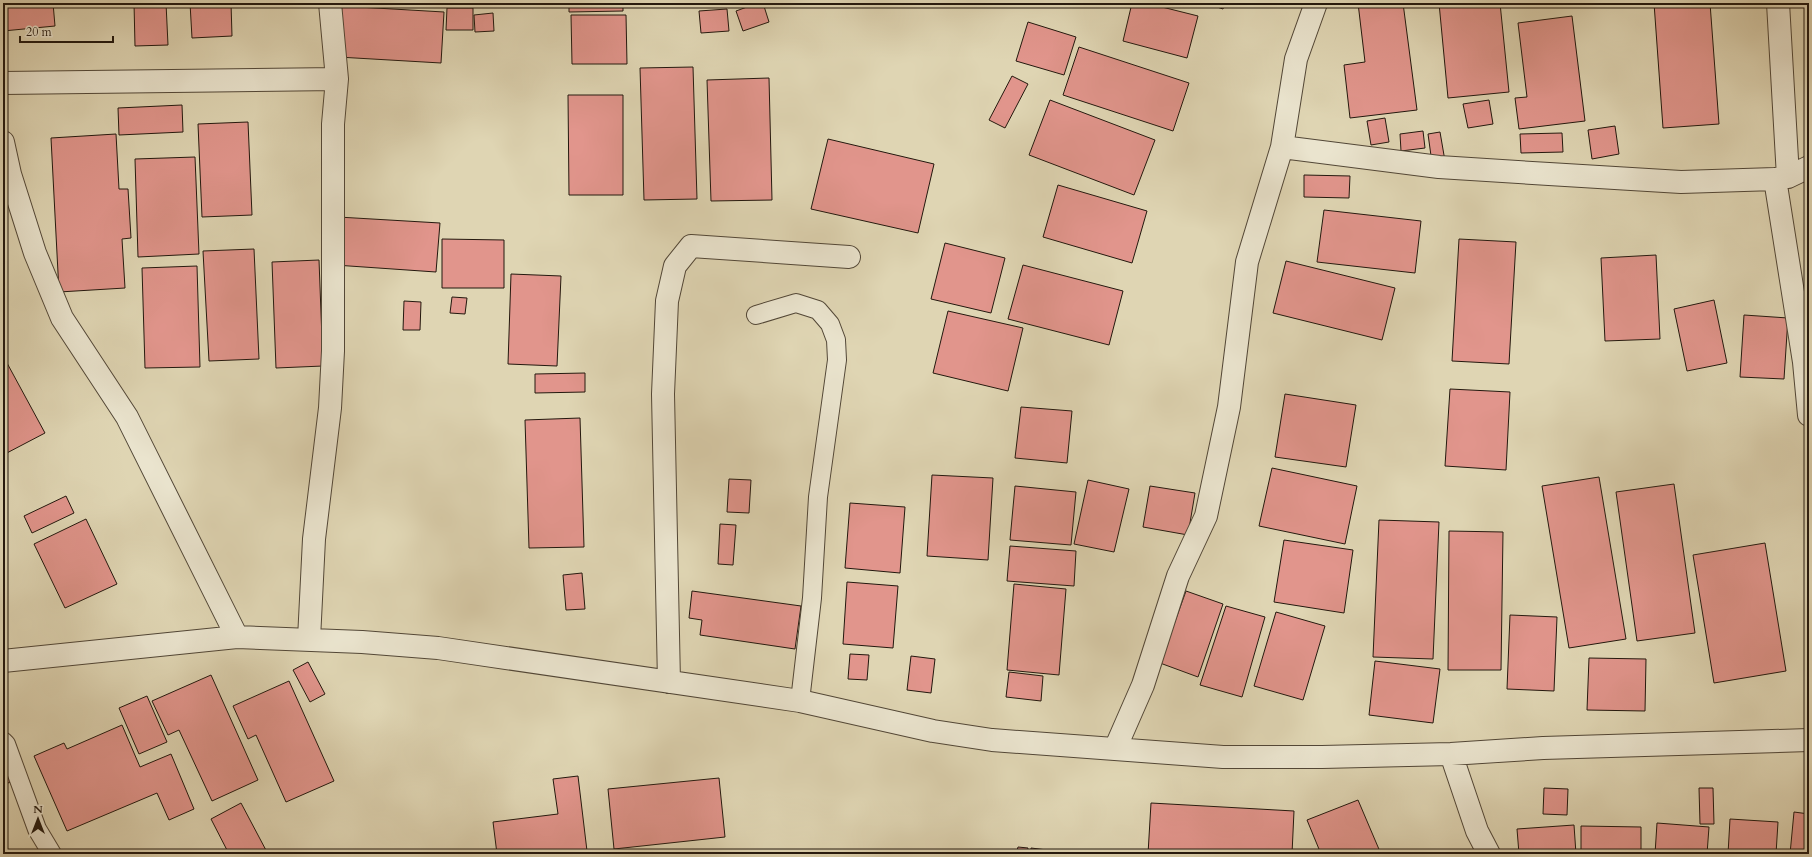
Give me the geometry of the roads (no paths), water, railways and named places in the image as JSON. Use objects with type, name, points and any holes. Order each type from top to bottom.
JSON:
[{"type":"street","points":[[308,639],[314,539],[330,408],[333,343],[333,124],[337,79],[330,3]]},
{"type":"street","points":[[1115,749],[1143,685],[1178,576],[1206,516],[1229,407],[1247,262],[1282,147],[1296,59],[1316,3]]},
{"type":"street","points":[[1778,3],[1781,178],[1804,362],[1809,416]]},
{"type":"street","points":[[3,82],[337,79]]},
{"type":"street","points":[[3,142],[10,174],[35,254],[62,318],[127,416],[237,637]]},
{"type":"street","points":[[1282,147],[1439,167],[1681,182],[1781,178],[1809,167]]},
{"type":"street","points":[[669,682],[663,394],[667,301],[675,266],[691,246],[849,257]]},
{"type":"street","points":[[3,662],[237,637],[308,639],[438,648],[800,701],[933,732],[992,740],[1223,757],[1322,757],[1451,754],[1551,748],[1809,740]]},
{"type":"street","points":[[1451,754],[1477,831],[1489,854]]},
{"type":"lane","points":[[756,315],[796,303],[818,310],[830,324],[836,340],[836,360],[818,497],[812,598],[800,701]]},
{"type":"lane","points":[[3,741],[6,744],[37,829],[52,854]]}]
